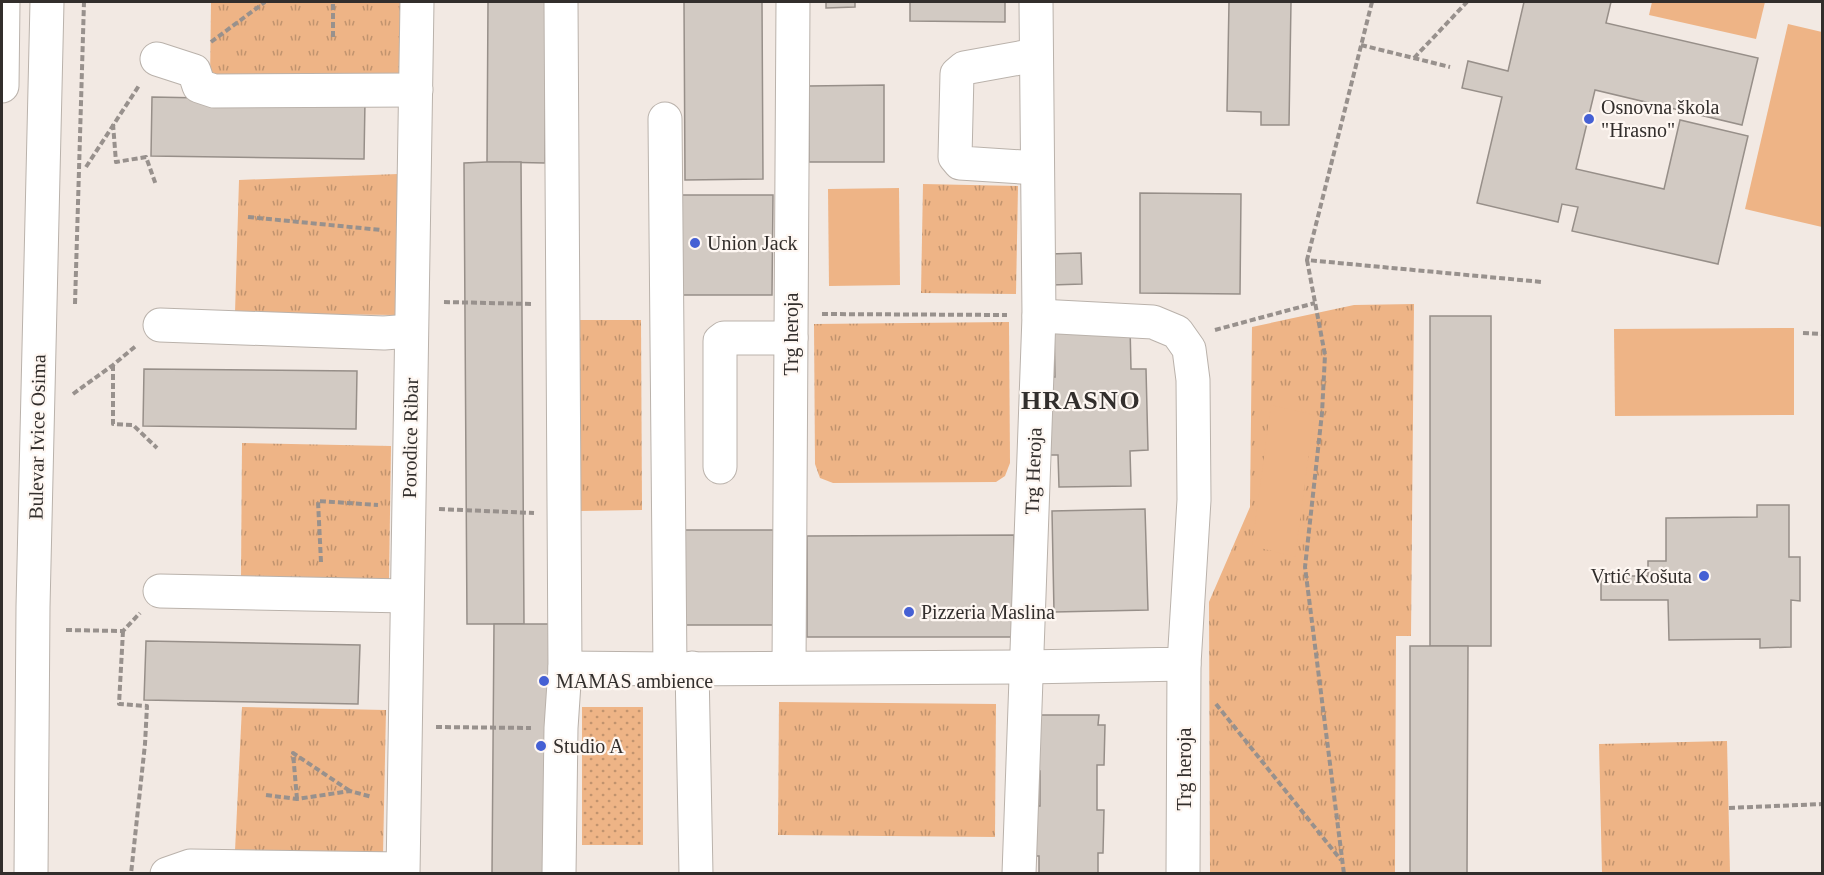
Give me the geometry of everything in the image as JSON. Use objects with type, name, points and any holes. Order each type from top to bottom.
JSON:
[{"type":"street","points":[[2,86],[3,2]]},
{"type":"street","name":"Bulevar Ivice Osima","points":[[31,873],[34,583],[47,2]]},
{"type":"street","name":"Porodice Ribar","points":[[403,871],[417,2]]},
{"type":"street","points":[[559,873],[561,728],[565,668],[561,2]]},
{"type":"street","name":"Trg heroja","points":[[789,668],[793,2]]},
{"type":"street","name":"Trg Heroja","points":[[1019,873],[1039,316],[1036,2]]},
{"type":"street","points":[[1036,55],[964,68],[957,74],[955,157],[960,163],[1037,168]]},
{"type":"street","points":[[157,59],[194,71],[199,86],[214,91],[416,90]]},
{"type":"street","points":[[665,119],[681,669],[696,873]]},
{"type":"street","points":[[160,325],[384,333],[412,316]]},
{"type":"street","points":[[1039,316],[1153,322],[1177,332],[1182,339]]},
{"type":"street","points":[[720,467],[720,341],[724,338],[791,326]]},
{"type":"street","name":"Trg heroja","points":[[1182,339],[1189,349],[1193,380],[1194,500],[1184,664],[1183,873]]},
{"type":"street","points":[[160,591],[407,596]]},
{"type":"street","points":[[565,668],[1026,667],[1184,664]]},
{"type":"street","points":[[167,873],[190,866],[403,871]]},
{"type":"path","points":[[211,42],[265,2]]},
{"type":"path","points":[[333,2],[333,37]]},
{"type":"path","points":[[1344,873],[1305,567],[1322,414],[1325,356],[1307,260],[1372,2]]},
{"type":"path","points":[[1414,58],[1467,2]]},
{"type":"path","points":[[1361,45],[1449,67]]},
{"type":"path","points":[[86,167],[157,59]]},
{"type":"path","points":[[113,124],[116,162],[146,158],[156,185]]},
{"type":"path","points":[[248,217],[382,230]]},
{"type":"path","points":[[1307,260],[1542,282]]},
{"type":"path","points":[[1182,339],[1315,303]]},
{"type":"path","points":[[412,316],[563,305]]},
{"type":"path","points":[[791,326],[1039,316]]},
{"type":"path","points":[[73,394],[113,365],[160,325]]},
{"type":"path","points":[[1803,333],[1822,334]]},
{"type":"path","points":[[113,365],[113,424],[133,425],[157,448]]},
{"type":"path","points":[[322,569],[318,501],[409,508],[564,515]]},
{"type":"path","points":[[132,873],[147,705],[119,704],[123,631],[160,591]]},
{"type":"path","points":[[66,630],[123,631]]},
{"type":"path","points":[[1184,664],[1342,860]]},
{"type":"path","points":[[405,727],[561,728]]},
{"type":"path","points":[[297,799],[292,753],[351,791],[404,804]]},
{"type":"path","points":[[266,795],[297,799],[351,791]]},
{"type":"path","points":[[1728,808],[1822,804]]},
{"type":"green space","points":[[211,2],[402,2],[400,74],[210,81]]},
{"type":"green space","points":[[1652,2],[1765,2],[1756,39],[1649,15]]},
{"type":"green space","points":[[1788,24],[1822,32],[1822,227],[1745,209]]},
{"type":"green space","points":[[398,174],[396,315],[235,313],[239,180]]},
{"type":"green space","points":[[923,184],[1018,186],[1016,294],[921,293]]},
{"type":"green space","points":[[899,188],[900,285],[829,286],[828,189]]},
{"type":"green space","points":[[1414,304],[1411,636],[1396,636],[1395,873],[1210,873],[1209,602],[1250,507],[1252,327],[1354,305]]},
{"type":"green space","points":[[579,320],[641,320],[642,510],[580,511]]},
{"type":"green space","points":[[1009,322],[1010,463],[1005,476],[996,482],[833,483],[820,478],[815,464],[814,324]]},
{"type":"green space","points":[[1794,328],[1794,415],[1615,416],[1614,329]]},
{"type":"green space","points":[[1271,405],[1314,415],[1295,557],[1252,546]]},
{"type":"green space","points":[[242,443],[391,446],[389,581],[241,578]]},
{"type":"green space","points":[[779,702],[996,704],[995,837],[778,835]]},
{"type":"green space","points":[[242,707],[386,710],[383,855],[235,851]]},
{"type":"green space","points":[[582,707],[643,707],[643,845],[582,845]]},
{"type":"green space","points":[[1727,741],[1730,873],[1602,873],[1599,744]]},
{"type":"building","points":[[488,2],[546,2],[545,163],[487,162]]},
{"type":"building","points":[[684,2],[762,2],[763,179],[685,180]]},
{"type":"building","points":[[826,2],[855,2],[855,7],[826,8]]},
{"type":"building","points":[[910,2],[1005,2],[1005,22],[910,21]]},
{"type":"building","points":[[1229,2],[1291,2],[1289,125],[1261,125],[1261,112],[1227,111]]},
{"type":"building","points":[[1524,2],[1611,2],[1606,23],[1758,58],[1742,125],[1595,90],[1576,169],[1664,189],[1680,120],[1748,136],[1718,264],[1572,231],[1578,207],[1562,204],[1558,222],[1477,203],[1502,97],[1462,88],[1468,61],[1508,71]]},
{"type":"building","points":[[884,85],[884,162],[809,162],[809,86]]},
{"type":"building","points":[[152,97],[365,101],[364,159],[151,156]]},
{"type":"building","points":[[521,162],[524,624],[467,624],[464,163]]},
{"type":"building","points":[[1140,193],[1241,194],[1240,294],[1140,293]]},
{"type":"building","points":[[671,195],[773,195],[772,295],[670,295]]},
{"type":"building","points":[[1081,253],[1082,284],[1051,285],[1050,254]]},
{"type":"building","points":[[1430,316],[1491,316],[1491,646],[1430,646]]},
{"type":"building","points":[[1130,326],[1131,369],[1146,369],[1148,450],[1130,451],[1131,486],[1059,487],[1058,455],[1049,455],[1047,377],[1055,377],[1054,328]]},
{"type":"building","points":[[144,369],[357,371],[356,429],[143,426]]},
{"type":"building","points":[[1757,505],[1789,505],[1789,557],[1800,557],[1800,601],[1791,600],[1791,647],[1760,648],[1760,639],[1669,640],[1668,600],[1601,600],[1601,576],[1648,576],[1648,561],[1666,561],[1666,518],[1757,517]]},
{"type":"building","points":[[1145,509],[1148,610],[1054,612],[1052,511]]},
{"type":"building","points":[[675,530],[774,530],[774,625],[675,625]]},
{"type":"building","points":[[1014,535],[1014,637],[807,637],[807,536]]},
{"type":"building","points":[[494,624],[553,624],[551,874],[492,874]]},
{"type":"building","points":[[146,641],[360,645],[358,704],[144,700]]},
{"type":"building","points":[[1410,646],[1468,646],[1467,874],[1410,874]]},
{"type":"building","points":[[1040,715],[1099,715],[1098,725],[1105,725],[1104,765],[1097,765],[1097,810],[1104,810],[1103,853],[1098,853],[1098,874],[1039,874],[1039,856],[1036,856],[1036,806],[1040,806],[1040,771],[1036,771]]},
{"type":"place","name":"Osnovna škola \"Hrasno\"","points":[[1589,119]]},
{"type":"place","name":"Union Jack","points":[[695,243]]},
{"type":"place","name":"Vrtić Košuta","points":[[1704,576]]},
{"type":"place","name":"Pizzeria Maslina","points":[[909,612]]},
{"type":"place","name":"MAMAS ambience","points":[[544,681]]},
{"type":"place","name":"Studio A","points":[[541,746]]},
{"type":"district","name":"HRASNO","points":[[1081,400]]}]
